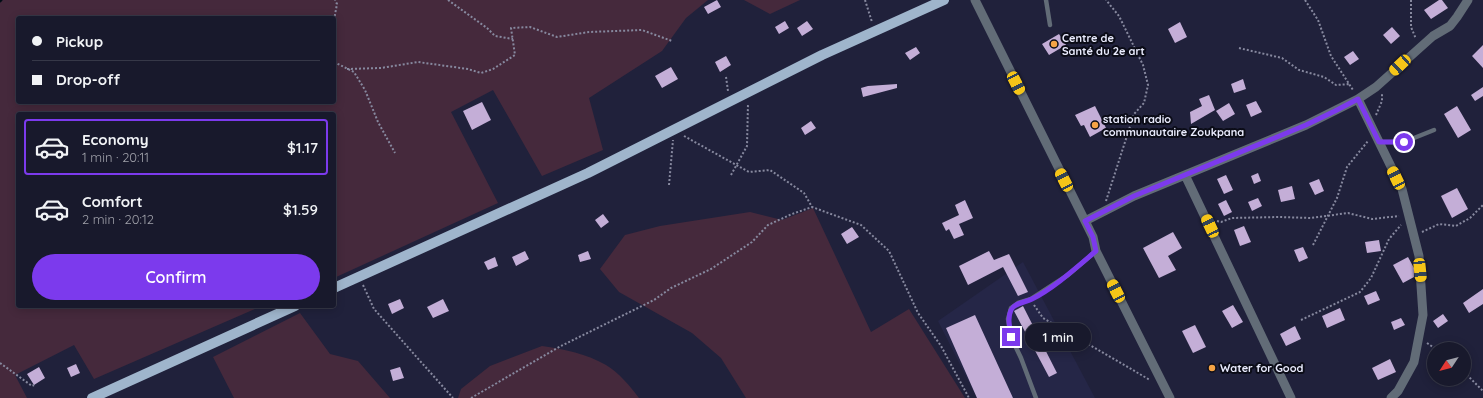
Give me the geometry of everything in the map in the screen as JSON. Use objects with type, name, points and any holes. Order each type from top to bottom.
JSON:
[{"type":"main road","points":[[336,287],[588,173],[822,54],[944,0]]},
{"type":"main road","points":[[92,398],[291,308]]},
{"type":"street","points":[[975,0],[1093,237],[1096,251],[1168,394]]},
{"type":"street","points":[[1085,221],[1134,196],[1306,125],[1358,99],[1381,83],[1433,36],[1450,26],[1458,17],[1468,0]]},
{"type":"street","points":[[1358,99],[1402,189],[1419,256],[1423,315],[1414,362],[1398,391],[1391,398]]},
{"type":"street","points":[[1185,175],[1291,398]]},
{"type":"lane","points":[[1046,0],[1050,25]]},
{"type":"lane","points":[[1379,142],[1404,142],[1434,130]]},
{"type":"lane","points":[[1036,398],[1021,358],[1011,337],[1008,319],[1011,308],[1018,303],[1031,300],[1068,274],[1096,251]]},
{"type":"path","points":[[335,0],[337,4],[335,16]]},
{"type":"path","points":[[448,0],[495,36],[513,39]]},
{"type":"path","points":[[865,0],[875,31]]},
{"type":"path","points":[[1101,213],[1134,114],[1144,103],[1148,85],[1143,65],[1119,16],[1106,0]]},
{"type":"path","points":[[1305,0],[1318,20],[1331,56],[1350,84],[1358,99]]},
{"type":"path","points":[[1411,0],[1411,27],[1420,47]]},
{"type":"path","points":[[347,69],[381,68],[418,62],[468,69],[481,73],[493,69],[515,55],[511,28],[530,27],[557,37],[589,32],[642,30],[672,41]]},
{"type":"path","points":[[1239,48],[1282,58],[1299,70],[1324,77],[1336,85],[1350,84]]},
{"type":"path","points":[[336,63],[354,72],[365,90],[378,122],[395,153]]},
{"type":"path","points":[[726,77],[730,102]]},
{"type":"path","points":[[1313,245],[1327,216],[1338,198],[1346,167],[1371,137],[1372,126],[1382,100],[1381,83]]},
{"type":"path","points":[[731,175],[747,146],[748,92]]},
{"type":"path","points":[[669,185],[674,130],[749,172],[770,170],[804,193],[812,207]]},
{"type":"path","points":[[1414,236],[1439,224],[1456,226],[1470,218],[1483,205]]},
{"type":"path","points":[[471,398],[561,346],[654,300],[671,288],[711,269],[752,242],[768,226],[792,214],[812,207],[861,225],[889,251],[918,313],[941,346],[969,398]]},
{"type":"path","points":[[1203,212],[1212,219],[1221,222],[1232,218],[1311,218],[1348,213],[1372,220],[1408,215]]},
{"type":"path","points":[[1301,320],[1360,292],[1370,278],[1389,239],[1408,215]]},
{"type":"path","points":[[359,277],[374,309],[453,398]]},
{"type":"path","points":[[1031,300],[1043,318],[1168,394]]},
{"type":"path","points":[[0,363],[32,386],[34,385]]},
{"type":"path","points":[[1471,379],[1483,391]]},
{"type":"shaded area","points":[[0,0],[708,0],[686,18],[662,51],[589,98],[603,150],[542,176],[493,90],[451,112],[498,203],[336,277],[336,112],[16,112],[16,308],[257,308],[94,379],[74,345],[15,375],[27,398],[0,398]]},
{"type":"shaded area","points":[[744,0],[800,0],[770,14]]},
{"type":"shaded area","points":[[813,208],[871,332],[909,309],[965,398],[746,398],[721,358],[692,333],[619,292],[600,269],[625,235],[660,226],[750,212],[782,220]]},
{"type":"shaded area","points":[[1023,262],[1095,398],[977,398],[938,321]]},
{"type":"shaded area","points":[[300,313],[330,354],[358,361],[390,398],[234,398],[213,357]]},
{"type":"shaded area","points":[[542,346],[575,352],[599,361],[624,380],[639,398],[458,398],[461,389],[490,366]]},
{"type":"building","points":[[717,0],[721,7],[708,14],[704,7]]},
{"type":"building","points":[[1439,0],[1442,0],[1448,8],[1431,19],[1424,10]]},
{"type":"building","points":[[785,21],[789,28],[779,34],[775,27]]},
{"type":"building","points":[[807,21],[813,29],[802,36],[797,28]]},
{"type":"building","points":[[1180,22],[1187,37],[1175,43],[1168,29]]},
{"type":"building","points":[[1392,27],[1400,36],[1391,44],[1383,35]]},
{"type":"building","name":"Centre de Santé du 2e art","points":[[1059,34],[1066,45],[1049,55],[1042,44]]},
{"type":"building","points":[[1483,45],[1483,68],[1472,56]]},
{"type":"building","points":[[916,47],[920,53],[910,60],[905,53]]},
{"type":"building","points":[[1353,51],[1359,59],[1350,65],[1344,57]]},
{"type":"building","points":[[726,56],[731,65],[720,72],[715,62]]},
{"type":"building","points":[[671,67],[678,79],[662,88],[655,76]]},
{"type":"building","points":[[1243,79],[1246,89],[1234,93],[1231,84]]},
{"type":"building","points":[[897,84],[897,88],[863,97],[861,88],[868,86]]},
{"type":"building","points":[[1483,87],[1483,96],[1475,101],[1471,95]]},
{"type":"building","points":[[1209,95],[1215,110],[1191,124],[1190,112],[1202,106],[1199,99]]},
{"type":"building","points":[[1256,101],[1262,112],[1251,117],[1246,105]]},
{"type":"building","points":[[482,102],[491,120],[472,130],[463,111]]},
{"type":"building","points":[[1229,103],[1235,114],[1223,121],[1216,111]]},
{"type":"building","points":[[1095,106],[1106,128],[1090,137],[1084,125],[1081,126],[1075,115]]},
{"type":"building","points":[[1457,106],[1471,130],[1458,138],[1444,114]]},
{"type":"building","points":[[811,121],[816,128],[805,135],[801,128]]},
{"type":"building","points":[[1258,173],[1261,181],[1254,184],[1251,176]]},
{"type":"building","points":[[1226,175],[1233,190],[1224,194],[1217,179]]},
{"type":"building","points":[[1319,179],[1324,191],[1315,195],[1309,183]]},
{"type":"building","points":[[1292,186],[1295,199],[1281,202],[1278,190]]},
{"type":"building","points":[[1457,188],[1468,209],[1452,218],[1441,196]]},
{"type":"building","points":[[1258,198],[1262,206],[1252,211],[1248,202]]},
{"type":"building","points":[[965,200],[973,218],[959,224],[964,235],[954,239],[949,229],[946,231],[942,223],[959,215],[955,205]]},
{"type":"building","points":[[1226,200],[1232,212],[1224,216],[1218,204]]},
{"type":"building","points":[[603,214],[609,222],[601,228],[595,220]]},
{"type":"building","points":[[1244,226],[1251,242],[1240,246],[1234,230]]},
{"type":"building","points":[[852,227],[859,237],[847,244],[841,234]]},
{"type":"building","points":[[1173,232],[1182,248],[1168,256],[1176,270],[1159,278],[1143,248]]},
{"type":"building","points":[[1379,240],[1381,251],[1367,253],[1365,242]]},
{"type":"building","points":[[1303,247],[1308,258],[1299,262],[1294,250]]},
{"type":"building","points":[[525,251],[529,259],[516,266],[512,257]]},
{"type":"building","points":[[588,251],[591,259],[580,262],[578,255]]},
{"type":"building","points":[[989,251],[994,260],[1009,254],[1028,292],[1018,296],[1003,267],[968,285],[959,266]]},
{"type":"building","points":[[495,257],[498,266],[488,270],[484,262]]},
{"type":"building","points":[[1408,257],[1414,268],[1414,277],[1403,283],[1393,265]]},
{"type":"building","points":[[1483,289],[1483,304],[1469,313],[1463,303]]},
{"type":"building","points":[[1376,291],[1380,300],[1368,305],[1364,296]]},
{"type":"building","points":[[400,299],[404,308],[392,314],[388,304]]},
{"type":"building","points":[[443,299],[449,311],[433,318],[427,307]]},
{"type":"building","points":[[1233,305],[1243,322],[1232,328],[1222,311]]},
{"type":"building","points":[[1023,306],[1057,373],[1049,377],[1014,311]]},
{"type":"building","points":[[1340,308],[1345,320],[1327,328],[1322,316]]},
{"type":"building","points":[[1443,314],[1448,321],[1438,328],[1433,321]]},
{"type":"building","points":[[975,315],[1013,398],[977,398],[946,328]]},
{"type":"building","points":[[1401,318],[1405,325],[1394,330],[1391,322]]},
{"type":"building","points":[[1195,325],[1206,347],[1193,353],[1182,331]]},
{"type":"building","points":[[1295,326],[1301,339],[1286,346],[1280,334]]},
{"type":"building","points":[[1390,359],[1396,372],[1378,380],[1372,368]]},
{"type":"building","points":[[76,364],[80,373],[71,377],[67,368]]},
{"type":"building","points":[[39,367],[45,378],[34,385],[27,374]]},
{"type":"building","points":[[400,367],[404,378],[393,381],[390,370]]},
{"type":"place","name":"Centre de Santé du 2e art","points":[[1054,44]]},
{"type":"place","name":"station radio communautaire Zoukpana","points":[[1095,125]]},
{"type":"place","name":"Water for Good","points":[[1212,368]]},
{"type":"route","points":[[1011,337],[1008,319],[1011,308],[1018,303],[1031,300],[1068,274],[1096,251],[1093,237],[1085,221],[1134,196],[1306,125],[1358,99],[1379,142],[1404,142]]}]
